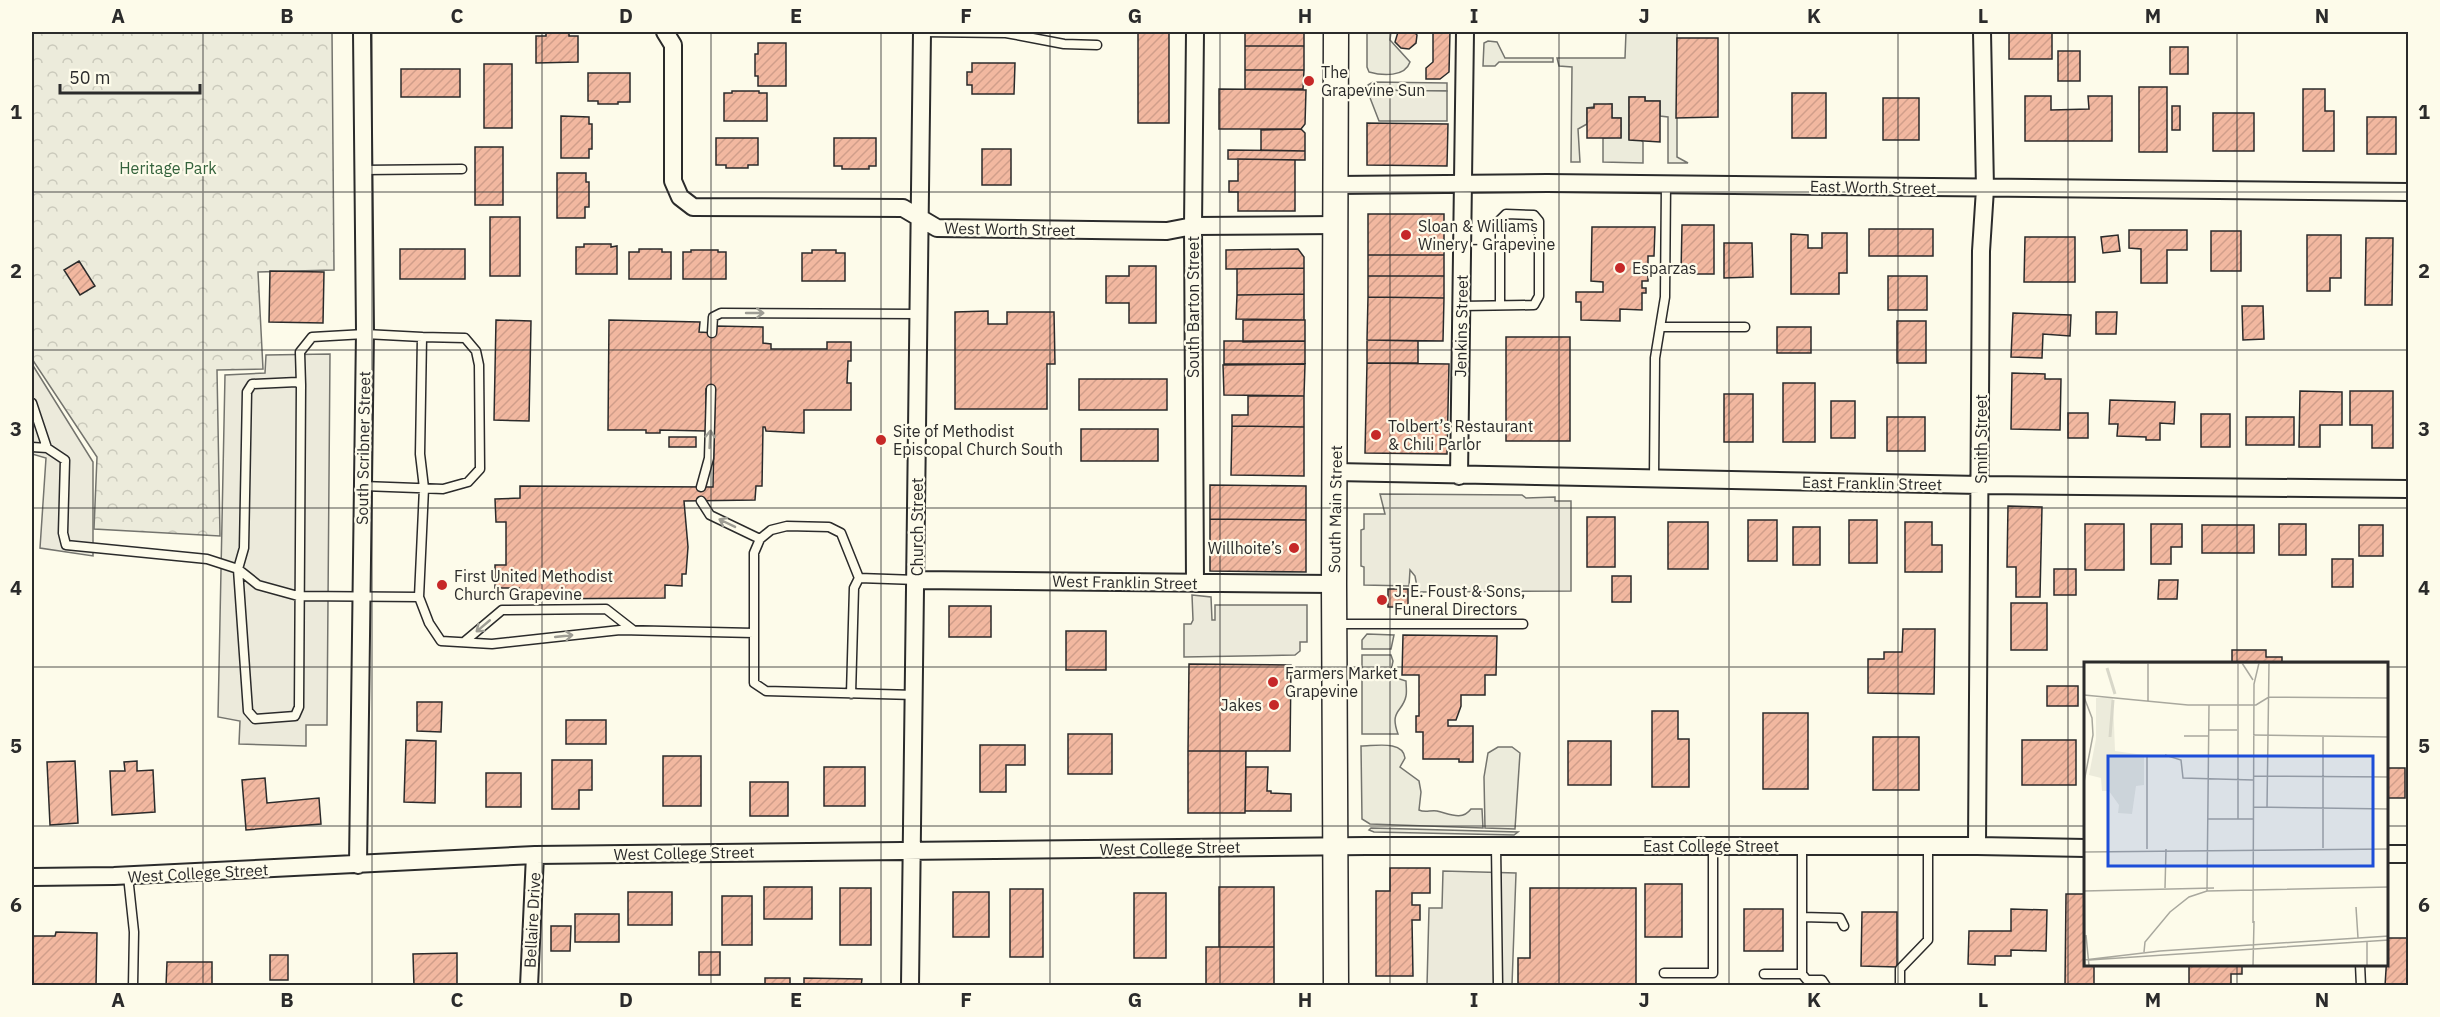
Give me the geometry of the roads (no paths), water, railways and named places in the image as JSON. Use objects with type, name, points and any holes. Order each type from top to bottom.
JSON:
[{"type":"main road","name":"South Main Street","points":[[1336,32],[1334,584],[1336,986]]},
{"type":"street","name":"South Scribner Street","points":[[358,865],[365,334],[362,32]]},
{"type":"street","name":"West Worth Street","points":[[665,32],[673,45],[673,181],[680,197],[693,207],[903,208],[937,228],[1167,231],[1193,226],[1337,225]]},
{"type":"street","name":"Church Street","points":[[910,986],[922,32]]},
{"type":"street","name":"South Barton Street","points":[[1195,32],[1193,226],[1195,583]]},
{"type":"street","name":"Jenkins Street","points":[[1459,476],[1465,32]]},
{"type":"street","name":"Smith Street","points":[[1977,846],[1981,251],[1984,189],[1982,32]]},
{"type":"street","name":"East Worth Street","points":[[1337,185],[1666,184],[2409,192]]},
{"type":"street","name":"East Franklin Street","points":[[1335,472],[1980,485],[2409,489]]},
{"type":"street","name":"West Franklin Street","points":[[916,580],[1334,584]]},
{"type":"street","name":"East College Street","points":[[1336,846],[2084,848]]},
{"type":"street","name":"West College Street","points":[[32,877],[128,876],[535,855],[1336,846]]},
{"type":"street","points":[[2389,854],[2409,855]]},
{"type":"street","name":"Bellaire Drive","points":[[529,986],[535,855]]},
{"type":"lane","points":[[922,32],[1006,33],[1064,44],[1097,45]]},
{"type":"lane","points":[[363,170],[462,169]]},
{"type":"lane","points":[[1654,479],[1655,358],[1665,297],[1666,184]]},
{"type":"lane","points":[[1461,306],[1534,305],[1539,296],[1539,221],[1534,215],[1506,214],[1500,220],[1500,305]]},
{"type":"lane","points":[[712,333],[713,317],[721,313],[919,314]]},
{"type":"lane","points":[[1660,327],[1745,327]]},
{"type":"lane","points":[[302,385],[297,382],[252,384],[247,392],[244,548],[238,569],[248,711],[255,719],[295,716],[299,706],[298,596],[302,385],[300,352],[312,338],[365,334],[465,338],[476,351],[478,365],[480,469],[468,482],[443,489],[363,486]]},
{"type":"lane","points":[[422,337],[420,454],[424,488],[419,597],[429,623],[441,641],[492,644],[634,630],[754,633]]},
{"type":"lane","points":[[701,487],[709,458],[711,389]]},
{"type":"lane","points":[[32,404],[46,448]]},
{"type":"lane","points":[[32,447],[46,448],[65,460],[63,533],[66,545],[207,559],[238,569],[258,585],[298,596],[419,597]]},
{"type":"lane","points":[[701,501],[710,515],[760,539]]},
{"type":"lane","points":[[851,694],[854,588],[859,578],[841,533],[829,527],[787,526],[771,530],[760,539],[754,553],[754,683],[766,691],[851,694],[915,695]]},
{"type":"lane","points":[[859,578],[916,580]]},
{"type":"lane","points":[[464,642],[502,610],[606,609],[634,630]]},
{"type":"lane","points":[[1334,624],[1523,624]]},
{"type":"lane","points":[[1497,846],[1498,986]]},
{"type":"lane","points":[[1664,973],[1713,973],[1713,846]]},
{"type":"lane","points":[[1802,846],[1802,974],[1807,980],[1822,980],[1826,986]]},
{"type":"lane","points":[[1900,986],[1900,969],[1928,940],[1928,846]]},
{"type":"lane","points":[[128,876],[134,932],[133,986]]},
{"type":"lane","points":[[1802,917],[1840,918],[1844,926]]},
{"type":"lane","points":[[2360,966],[2361,986]]},
{"type":"lane","points":[[1764,974],[1802,974]]},
{"type":"place","name":"The Grapevine Sun","points":[[1309,81]]},
{"type":"place","name":"Sloan & Williams Winery - Grapevine","points":[[1406,235]]},
{"type":"place","name":"Esparzas","points":[[1620,268]]},
{"type":"place","name":"Tolbert’s Restaurant & Chili Parlor","points":[[1376,435]]},
{"type":"place","name":"Site of Methodist Episcopal Church South","points":[[881,440]]},
{"type":"place","name":"Willhoite’s","points":[[1294,548]]},
{"type":"place","name":"First United Methodist Church Grapevine","points":[[442,585]]},
{"type":"place","name":"J. E. Foust & Sons, Funeral Directors","points":[[1382,600]]},
{"type":"place","name":"Farmers Market Grapevine","points":[[1273,682]]},
{"type":"place","name":"Jakes","points":[[1274,705]]},
{"type":"park label","name":"Heritage Park","points":[[168,168]]}]
